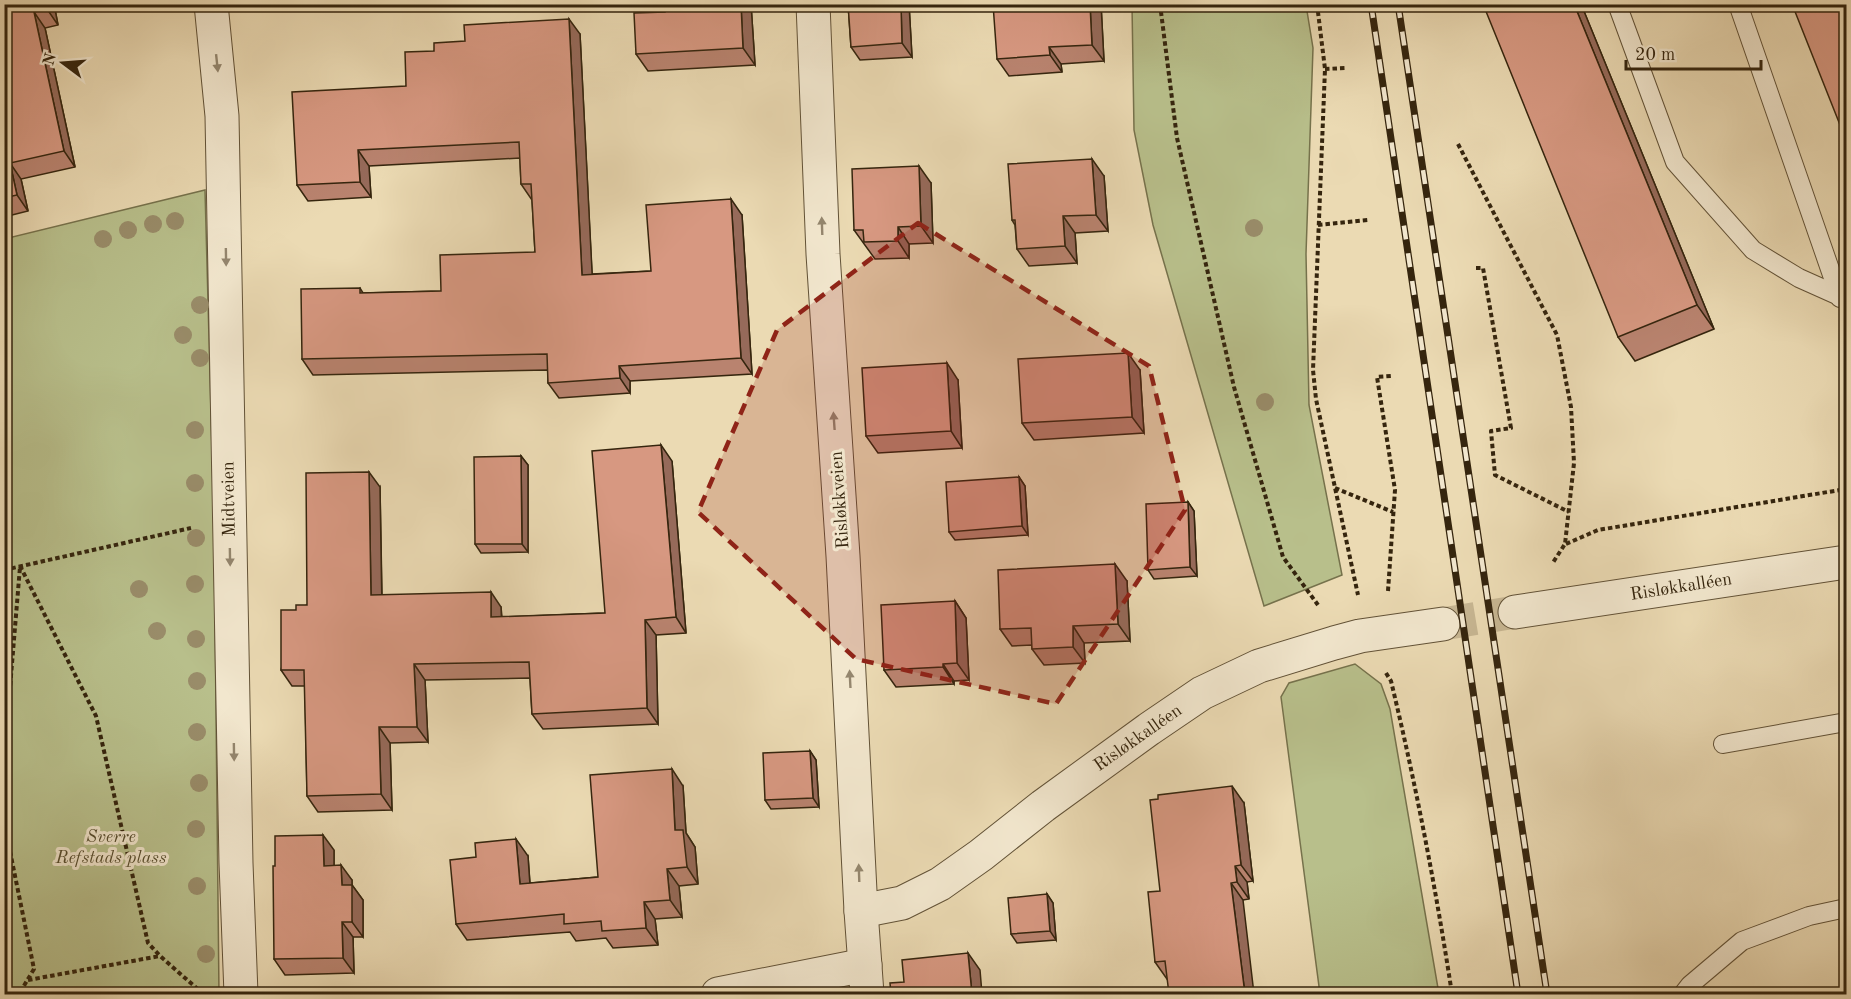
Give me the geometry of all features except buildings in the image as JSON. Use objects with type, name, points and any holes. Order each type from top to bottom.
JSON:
[{"type":"street","name":"Midtveien","points":[[211,4],[222,116],[236,863],[241,994]]},
{"type":"street","name":"Risløkkveien","points":[[813,4],[823,254],[843,556],[866,980]]},
{"type":"street","name":"Risløkkalléen","points":[[1515,612],[1846,562]]},
{"type":"street","name":"Risløkkalléen","points":[[861,911],[902,903],[940,884],[1110,757],[1202,693],[1259,666],[1361,637],[1443,624]]},
{"type":"street","points":[[718,994],[866,980]]},
{"type":"lane","points":[[1617,4],[1675,162],[1753,250],[1799,278],[1843,298]]},
{"type":"lane","points":[[1738,4],[1843,298]]},
{"type":"lane","points":[[1723,744],[1846,722]]},
{"type":"lane","points":[[1683,994],[1690,984],[1742,940],[1809,916],[1846,908]]},
{"type":"path","points":[[1160,4],[1177,138],[1234,387],[1283,557],[1322,610],[1361,637],[1392,681],[1437,897],[1452,994]]},
{"type":"path","points":[[1317,4],[1325,69],[1313,370],[1316,399],[1358,597],[1361,637]]},
{"type":"path","points":[[1325,69],[1345,68]]},
{"type":"path","points":[[1458,144],[1557,335],[1571,406],[1574,463],[1565,544],[1548,570]]},
{"type":"path","points":[[1318,225],[1368,220]]},
{"type":"path","points":[[1476,268],[1483,268],[1511,428],[1491,431],[1495,475],[1569,512]]},
{"type":"path","points":[[1361,637],[1393,512],[1395,490],[1377,377],[1391,376]]},
{"type":"path","points":[[1335,488],[1393,512]]},
{"type":"path","points":[[1565,544],[1598,530],[1846,489]]},
{"type":"path","points":[[4,570],[229,520]]},
{"type":"path","points":[[4,760],[20,566]]},
{"type":"path","points":[[20,566],[96,716],[148,943],[204,994]]},
{"type":"path","points":[[4,822],[34,969],[19,994]]},
{"type":"path","points":[[28,980],[160,956]]},
{"type":"highlighted area","points":[[918,223],[1149,366],[1185,510],[1056,704],[856,659],[698,512],[777,330]]},
{"type":"green space","points":[[1132,5],[1306,5],[1313,48],[1306,254],[1309,405],[1342,575],[1264,606],[1153,225],[1134,130]]},
{"type":"green space","name":"Sverre Refstads plass","points":[[205,190],[214,525],[219,994],[5,994],[4,239]]},
{"type":"green space","points":[[1355,664],[1381,684],[1390,709],[1439,994],[1320,994],[1281,697],[1289,683]]},
{"type":"tunnel","points":[[1443,624],[1515,612]]},
{"type":"railway","points":[[1371,4],[1518,994]]},
{"type":"railway","points":[[1398,4],[1547,994]]}]
